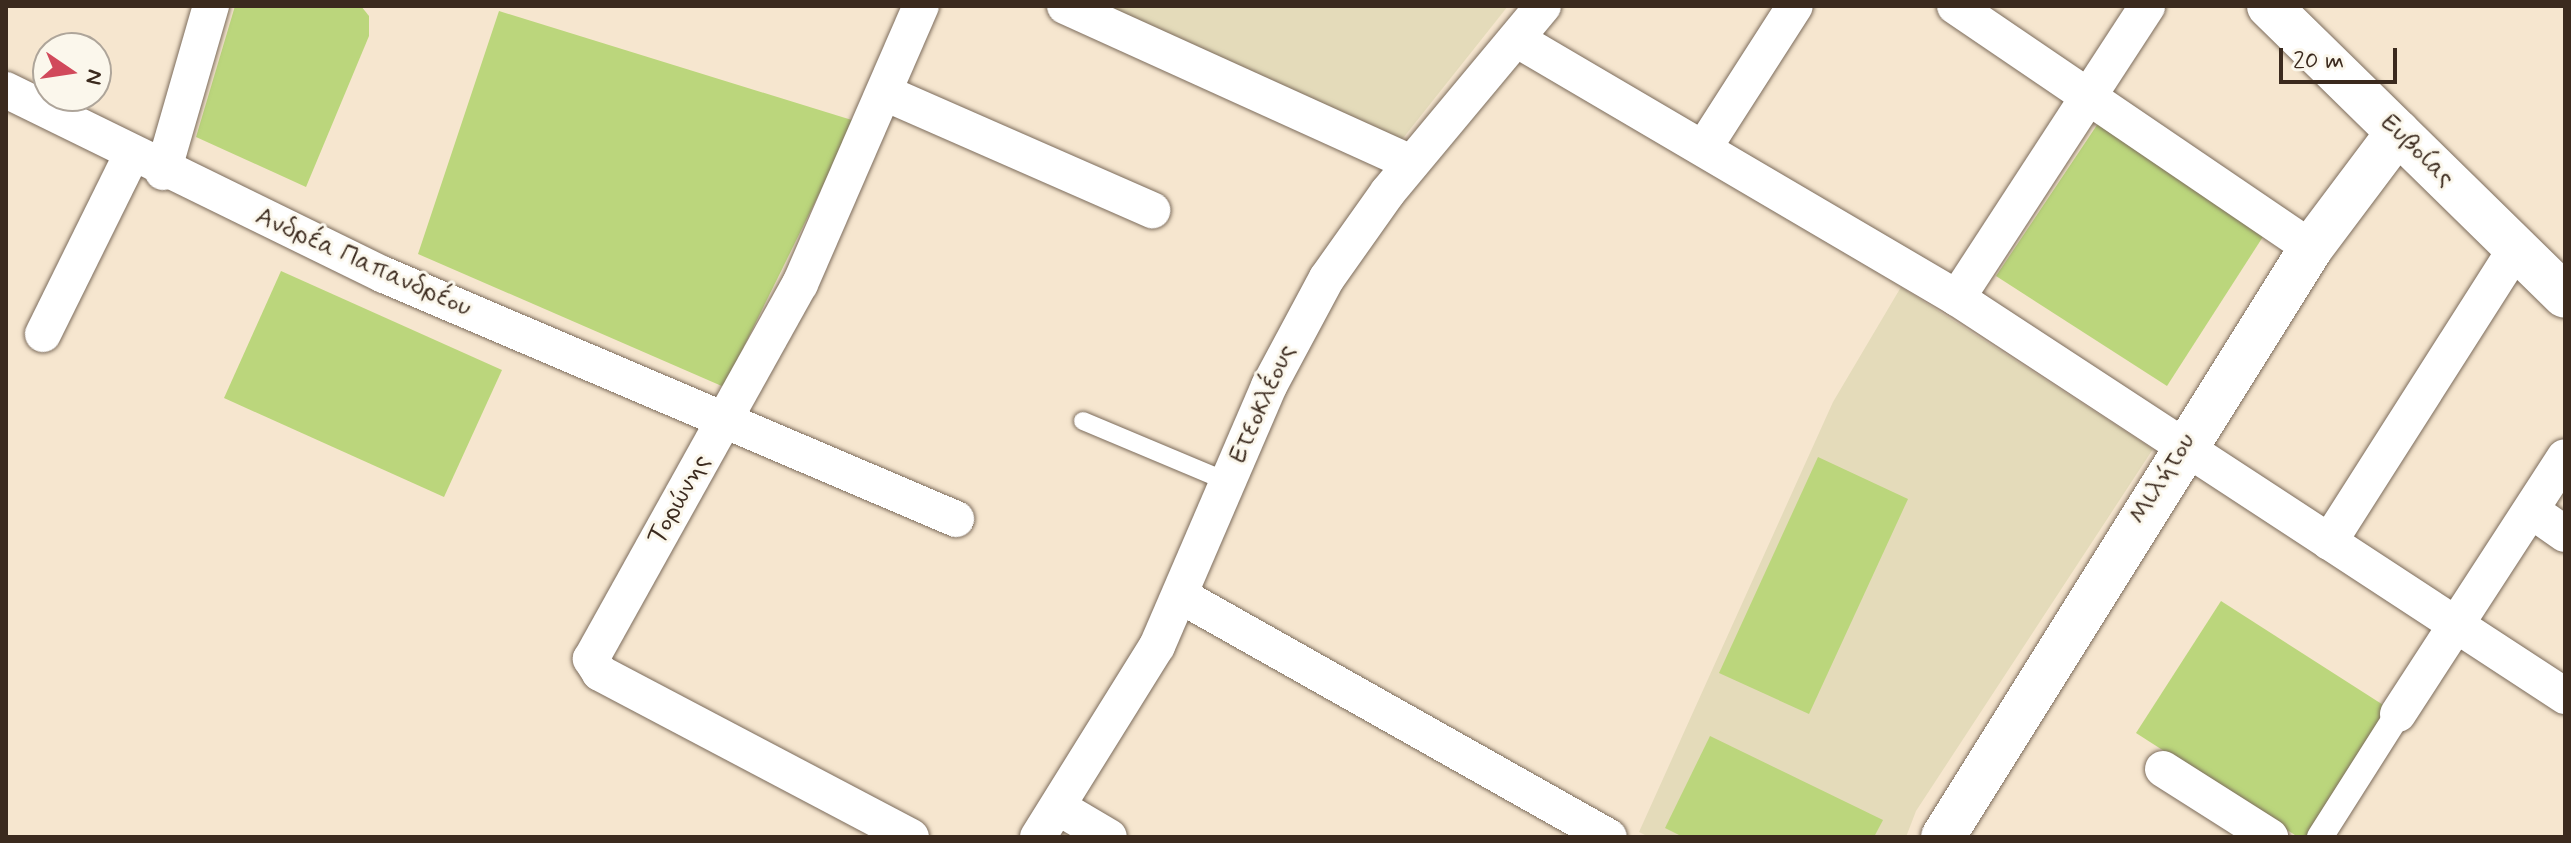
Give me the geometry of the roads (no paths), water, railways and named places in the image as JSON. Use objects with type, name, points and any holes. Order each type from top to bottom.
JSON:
[{"type":"street","points":[[43,334],[147,164],[211,6]]},
{"type":"street","name":"Τορώνης","points":[[911,837],[600,673],[591,659],[727,421],[805,273],[921,6]]},
{"type":"street","points":[[1065,6],[1411,163]]},
{"type":"street","name":"Ετεοκλέους","points":[[1038,837],[1181,596],[1228,482],[1307,312],[1411,163],[1543,6]]},
{"type":"street","points":[[1705,146],[1795,6]]},
{"type":"street","points":[[1955,6],[2311,248]]},
{"type":"street","points":[[1957,298],[2147,6]]},
{"type":"street","name":"Ευβοίας","points":[[2269,6],[2565,296]]},
{"type":"street","points":[[1516,39],[1705,146],[1957,298],[2181,449],[2565,696]]},
{"type":"street","name":"Ανδρέα Παπανδρέου","points":[[6,90],[147,164],[956,519]]},
{"type":"street","points":[[885,93],[1152,210]]},
{"type":"street","name":"Μιλήτου","points":[[1943,837],[2181,449],[2311,248],[2398,132]]},
{"type":"street","points":[[2329,542],[2516,248]]},
{"type":"street","points":[[2320,837],[2565,457]]},
{"type":"street","points":[[2532,511],[2565,534]]},
{"type":"street","points":[[1181,596],[1609,837]]},
{"type":"street","points":[[2163,769],[2270,837]]},
{"type":"street","points":[[1058,807],[1109,837]]},
{"type":"lane","points":[[1083,421],[1228,482]]}]
